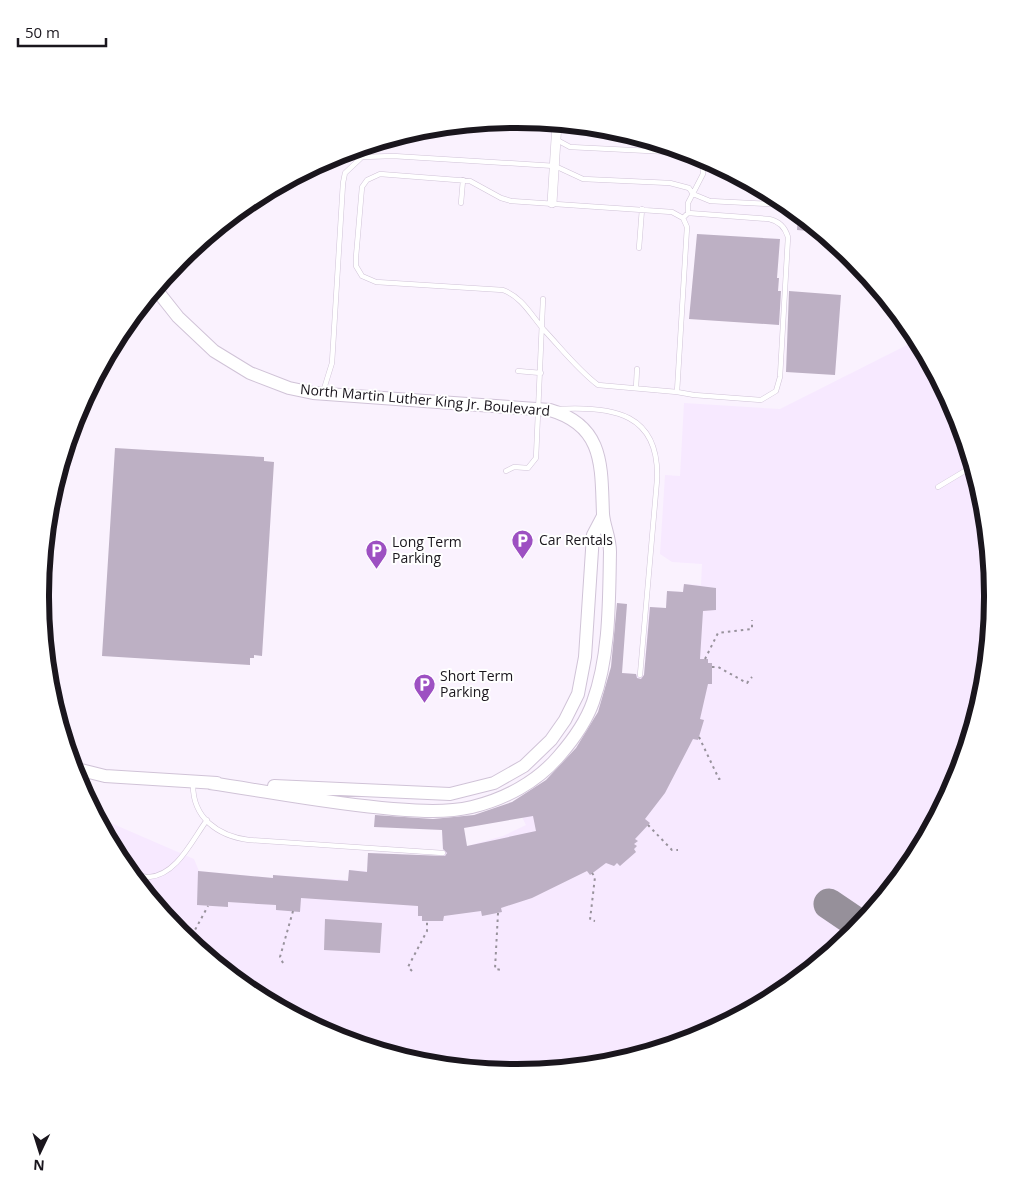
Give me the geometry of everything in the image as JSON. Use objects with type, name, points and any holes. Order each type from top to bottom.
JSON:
[{"type":"street","points":[[552,203],[557,130]]},
{"type":"street","name":"North Martin Luther King Jr. Boulevard","points":[[160,293],[190,331],[214,351],[238,366],[278,385],[322,394],[545,409],[574,420],[593,441],[602,470],[603,516],[610,537],[605,648],[592,704],[574,738],[556,759],[533,779],[494,800],[470,808],[447,811],[342,805],[210,783]]},
{"type":"street","name":"North Martin Luther King Jr. Boulevard","points":[[82,770],[105,776],[193,782],[450,794],[494,783],[524,766],[551,740],[565,720],[578,694],[585,663],[593,535],[603,516]]},
{"type":"lane","points":[[556,139],[570,147],[663,152]]},
{"type":"lane","points":[[322,394],[328,383],[332,363],[343,183],[345,173],[362,157],[555,166],[584,179],[670,184],[689,188],[693,194],[710,201],[773,205]]},
{"type":"lane","points":[[683,218],[688,213],[688,203],[703,174],[703,167]]},
{"type":"lane","points":[[678,392],[687,227],[683,218],[672,212],[500,198],[476,183],[463,180],[380,174],[367,180],[360,195],[356,257],[358,271],[369,281],[503,290],[519,299],[543,329],[598,385],[761,400],[776,391],[780,377],[788,237],[786,231],[776,220],[688,213]]},
{"type":"lane","points":[[461,203],[463,180]]},
{"type":"lane","points":[[639,248],[642,210]]},
{"type":"lane","points":[[506,471],[514,467],[528,468],[535,462],[545,409],[541,373],[543,299]]},
{"type":"lane","points":[[636,388],[637,369]]},
{"type":"lane","points":[[518,371],[541,373]]},
{"type":"lane","points":[[545,409],[598,408],[622,414],[644,430],[656,452],[657,480],[640,675]]},
{"type":"lane","points":[[938,487],[966,470]]},
{"type":"lane","points":[[193,782],[195,800],[207,820],[223,834],[236,838],[443,853]]},
{"type":"lane","points":[[141,875],[148,877],[168,871],[175,865],[207,820]]},
{"type":"path","points":[[705,659],[718,633],[752,629],[752,620]]},
{"type":"path","points":[[712,667],[718,667],[747,683],[752,677]]},
{"type":"path","points":[[699,737],[719,779],[724,777]]},
{"type":"path","points":[[648,825],[672,850],[678,850]]},
{"type":"path","points":[[592,873],[595,877],[590,920],[595,921]]},
{"type":"path","points":[[193,934],[208,906]]},
{"type":"path","points":[[283,963],[280,957],[293,911]]},
{"type":"path","points":[[498,913],[495,969],[502,970]]},
{"type":"path","points":[[412,971],[408,967],[427,931],[427,921]]},
{"type":"shaded area","points":[[910,344],[936,389],[949,417],[959,446],[975,505],[983,565],[983,627],[980,657],[968,717],[949,775],[922,830],[888,881],[847,927],[801,967],[776,985],[723,1016],[667,1039],[638,1048],[578,1060],[547,1063],[516,1064],[455,1060],[395,1048],[366,1039],[310,1016],[283,1001],[257,985],[208,948],[186,927],[145,881],[106,821],[194,859],[199,871],[272,878],[273,875],[348,880],[349,870],[367,871],[368,853],[443,857],[442,830],[467,846],[503,836],[526,825],[519,811],[537,801],[617,694],[622,673],[644,675],[649,607],[666,608],[667,591],[683,592],[684,584],[701,585],[702,564],[672,562],[660,554],[665,475],[680,476],[684,403],[780,409]]},
{"type":"building","points":[[797,222],[809,231],[797,230]]},
{"type":"building","points":[[697,234],[780,239],[777,278],[779,278],[778,291],[781,291],[779,325],[689,319]]},
{"type":"building","points":[[789,291],[841,295],[835,375],[786,372]]},
{"type":"building","points":[[115,448],[264,457],[264,461],[274,462],[262,656],[254,655],[254,658],[250,658],[250,665],[102,656]]},
{"type":"building","points":[[684,584],[716,588],[716,610],[703,611],[700,659],[708,659],[708,663],[712,663],[712,684],[708,684],[700,719],[704,720],[698,740],[693,739],[665,793],[645,819],[650,823],[635,839],[638,841],[634,844],[637,846],[634,849],[636,852],[620,866],[617,863],[614,866],[606,863],[590,875],[587,871],[532,898],[501,908],[502,912],[482,916],[481,911],[444,916],[443,921],[422,921],[422,916],[418,916],[418,906],[301,898],[300,912],[276,910],[276,905],[228,902],[228,907],[197,905],[198,871],[273,878],[273,875],[348,881],[349,870],[367,872],[368,853],[445,856],[447,853],[443,849],[442,830],[374,827],[375,815],[433,819],[474,815],[512,802],[546,780],[576,748],[598,712],[611,667],[617,603],[627,604],[622,673],[636,674],[637,678],[641,679],[644,675],[650,607],[666,608],[667,591],[683,592]],"holes":[[[533,816],[536,831],[467,846],[464,828]]]},
{"type":"building","points":[[325,919],[382,923],[380,953],[324,950]]},
{"type":"taxiway","points":[[829,904],[853,920]]},
{"type":"place","name":"Car Rentals","points":[[523,559]]},
{"type":"place","name":"Long Term Parking","points":[[376,569]]},
{"type":"place","name":"Short Term Parking","points":[[424,703]]}]
